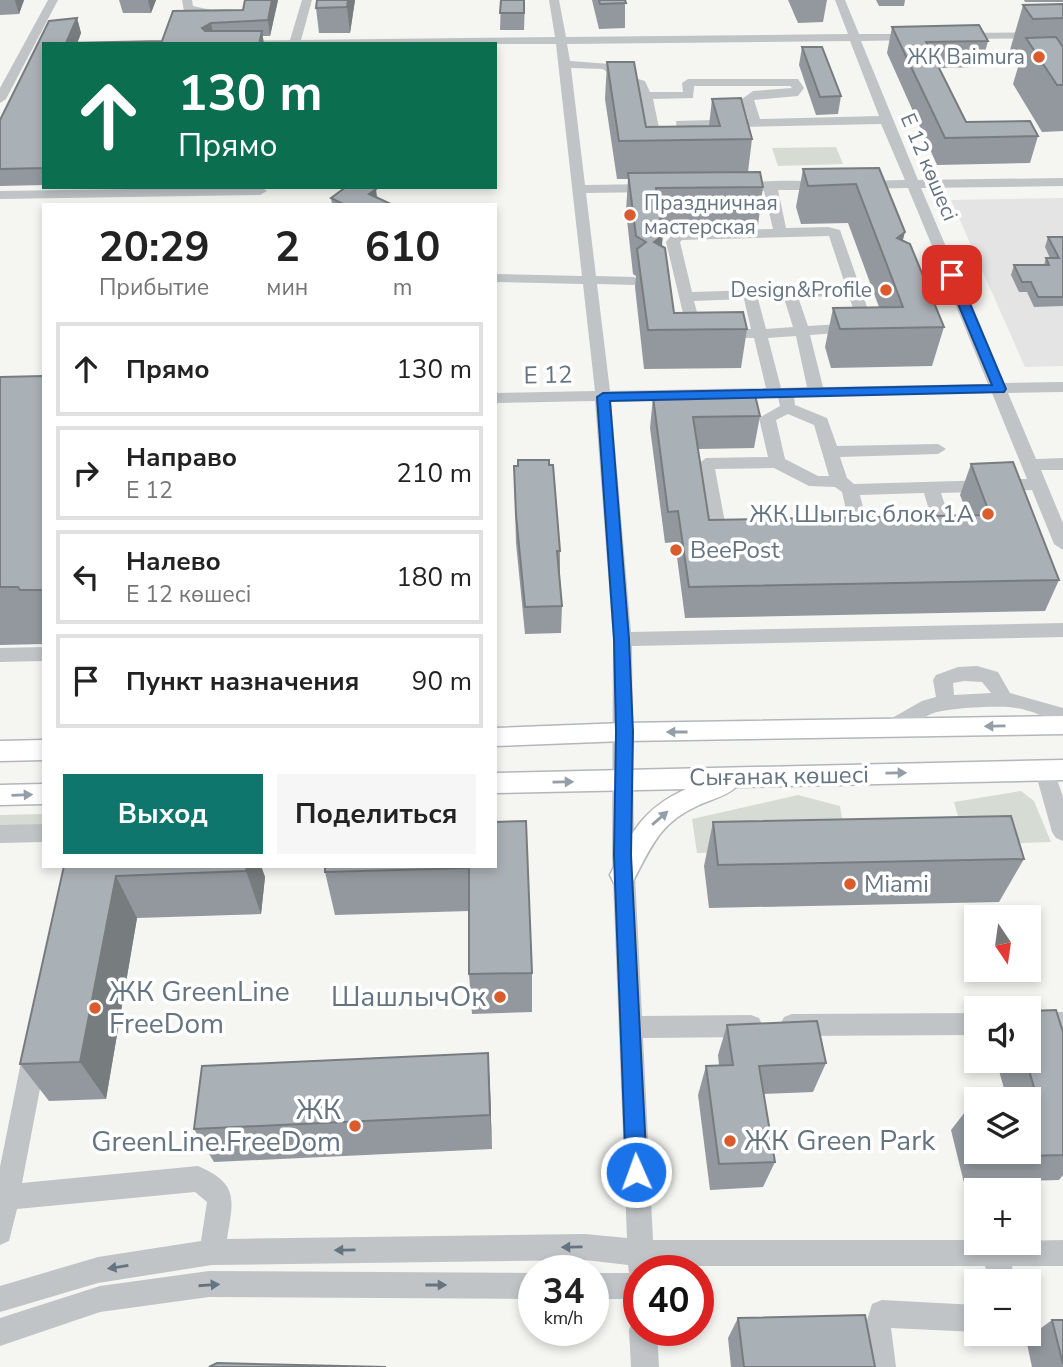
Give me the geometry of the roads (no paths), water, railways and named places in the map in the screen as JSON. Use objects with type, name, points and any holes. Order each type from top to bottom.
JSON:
[{"type":"main road","name":"Сығанақ көшесі","points":[[497,737],[624,732],[1063,725]]},
{"type":"main road","points":[[3,749],[42,750]]},
{"type":"main road","name":"Сығанақ көшесі","points":[[497,783],[1054,770]]},
{"type":"main road","points":[[623,874],[658,817],[699,793],[747,776]]},
{"type":"main road","points":[[0,795],[42,794]]},
{"type":"street","points":[[0,99],[53,0]]},
{"type":"street","points":[[187,0],[188,9],[193,11],[226,13]]},
{"type":"street","points":[[294,42],[307,0]]},
{"type":"street","points":[[554,0],[565,64],[603,397],[622,639],[623,874],[640,1255]]},
{"type":"street","name":"Е 12 көшесі","points":[[841,0],[886,120],[1063,544]]},
{"type":"street","points":[[946,37],[1063,35]]},
{"type":"street","points":[[497,42],[932,37]]},
{"type":"street","points":[[29,46],[42,46]]},
{"type":"street","points":[[565,64],[606,66],[620,77],[641,84],[657,146],[685,146],[680,124],[886,120]]},
{"type":"street","points":[[646,96],[689,95],[688,83],[794,82],[798,88],[794,93],[753,95],[748,99],[755,123]]},
{"type":"street","points":[[728,187],[1063,182]]},
{"type":"street","points":[[769,186],[779,231]]},
{"type":"street","points":[[579,188],[672,187]]},
{"type":"street","points":[[0,195],[259,194]]},
{"type":"street","points":[[779,231],[835,233],[867,327],[760,334],[694,330],[687,297],[677,280],[673,242],[678,236],[779,231]]},
{"type":"street","points":[[897,276],[952,275]]},
{"type":"street","points":[[687,297],[790,294],[852,285],[868,277]]},
{"type":"street","points":[[497,278],[634,281]]},
{"type":"street","points":[[790,294],[802,331],[816,392]]},
{"type":"street","points":[[750,295],[760,334],[783,398],[821,422],[860,532]]},
{"type":"street","name":"E 12","points":[[497,398],[783,398],[816,392],[1063,387]]},
{"type":"street","points":[[777,462],[767,418],[783,398]]},
{"type":"street","points":[[830,452],[938,449]]},
{"type":"street","points":[[745,534],[719,535],[706,464],[777,462],[815,482],[932,488],[944,530],[920,530]]},
{"type":"street","points":[[1032,465],[1063,464]]},
{"type":"street","points":[[622,639],[1063,630]]},
{"type":"street","points":[[0,655],[42,654]]},
{"type":"street","points":[[947,703],[943,680],[956,674],[988,675],[1003,700]]},
{"type":"street","points":[[892,728],[929,706],[947,703],[1016,700],[1063,716]]},
{"type":"street","points":[[1054,770],[1063,832]]},
{"type":"street","points":[[0,834],[42,833]]},
{"type":"street","points":[[1041,1023],[1063,1023]]},
{"type":"street","points":[[630,1027],[964,1024]]},
{"type":"street","points":[[0,1232],[39,1035]]},
{"type":"street","points":[[5,1198],[198,1179],[212,1188],[219,1199],[212,1252]]},
{"type":"street","points":[[0,1299],[98,1270],[212,1252],[585,1247],[623,1257]]},
{"type":"street","points":[[1041,1253],[1063,1253]]},
{"type":"street","points":[[714,1260],[964,1254]]},
{"type":"street","points":[[0,1332],[100,1299],[209,1284],[518,1286]]},
{"type":"street","points":[[882,1367],[876,1329],[877,1320],[883,1314],[964,1319]]},
{"type":"street","points":[[644,1346],[645,1367]]},
{"type":"lane","points":[[932,488],[1038,484]]},
{"type":"place","name":"ЖК Baimura","points":[[1039,57]]},
{"type":"place","name":"Праздничная мастерская","points":[[630,215]]},
{"type":"place","name":"Design&Profile","points":[[886,290]]},
{"type":"place","name":"ЖК Шыгыс блок 1А","points":[[988,514]]},
{"type":"place","name":"BeePost","points":[[676,550]]},
{"type":"place","name":"Miami","points":[[850,884]]},
{"type":"place","name":"ШашлычОк","points":[[500,997]]},
{"type":"place","name":"ЖК GreenLine FreeDom","points":[[95,1008]]},
{"type":"place","name":"ЖК GreenLine.FreeDom","points":[[355,1126]]},
{"type":"place","name":"ЖК Green Park","points":[[730,1141]]}]
